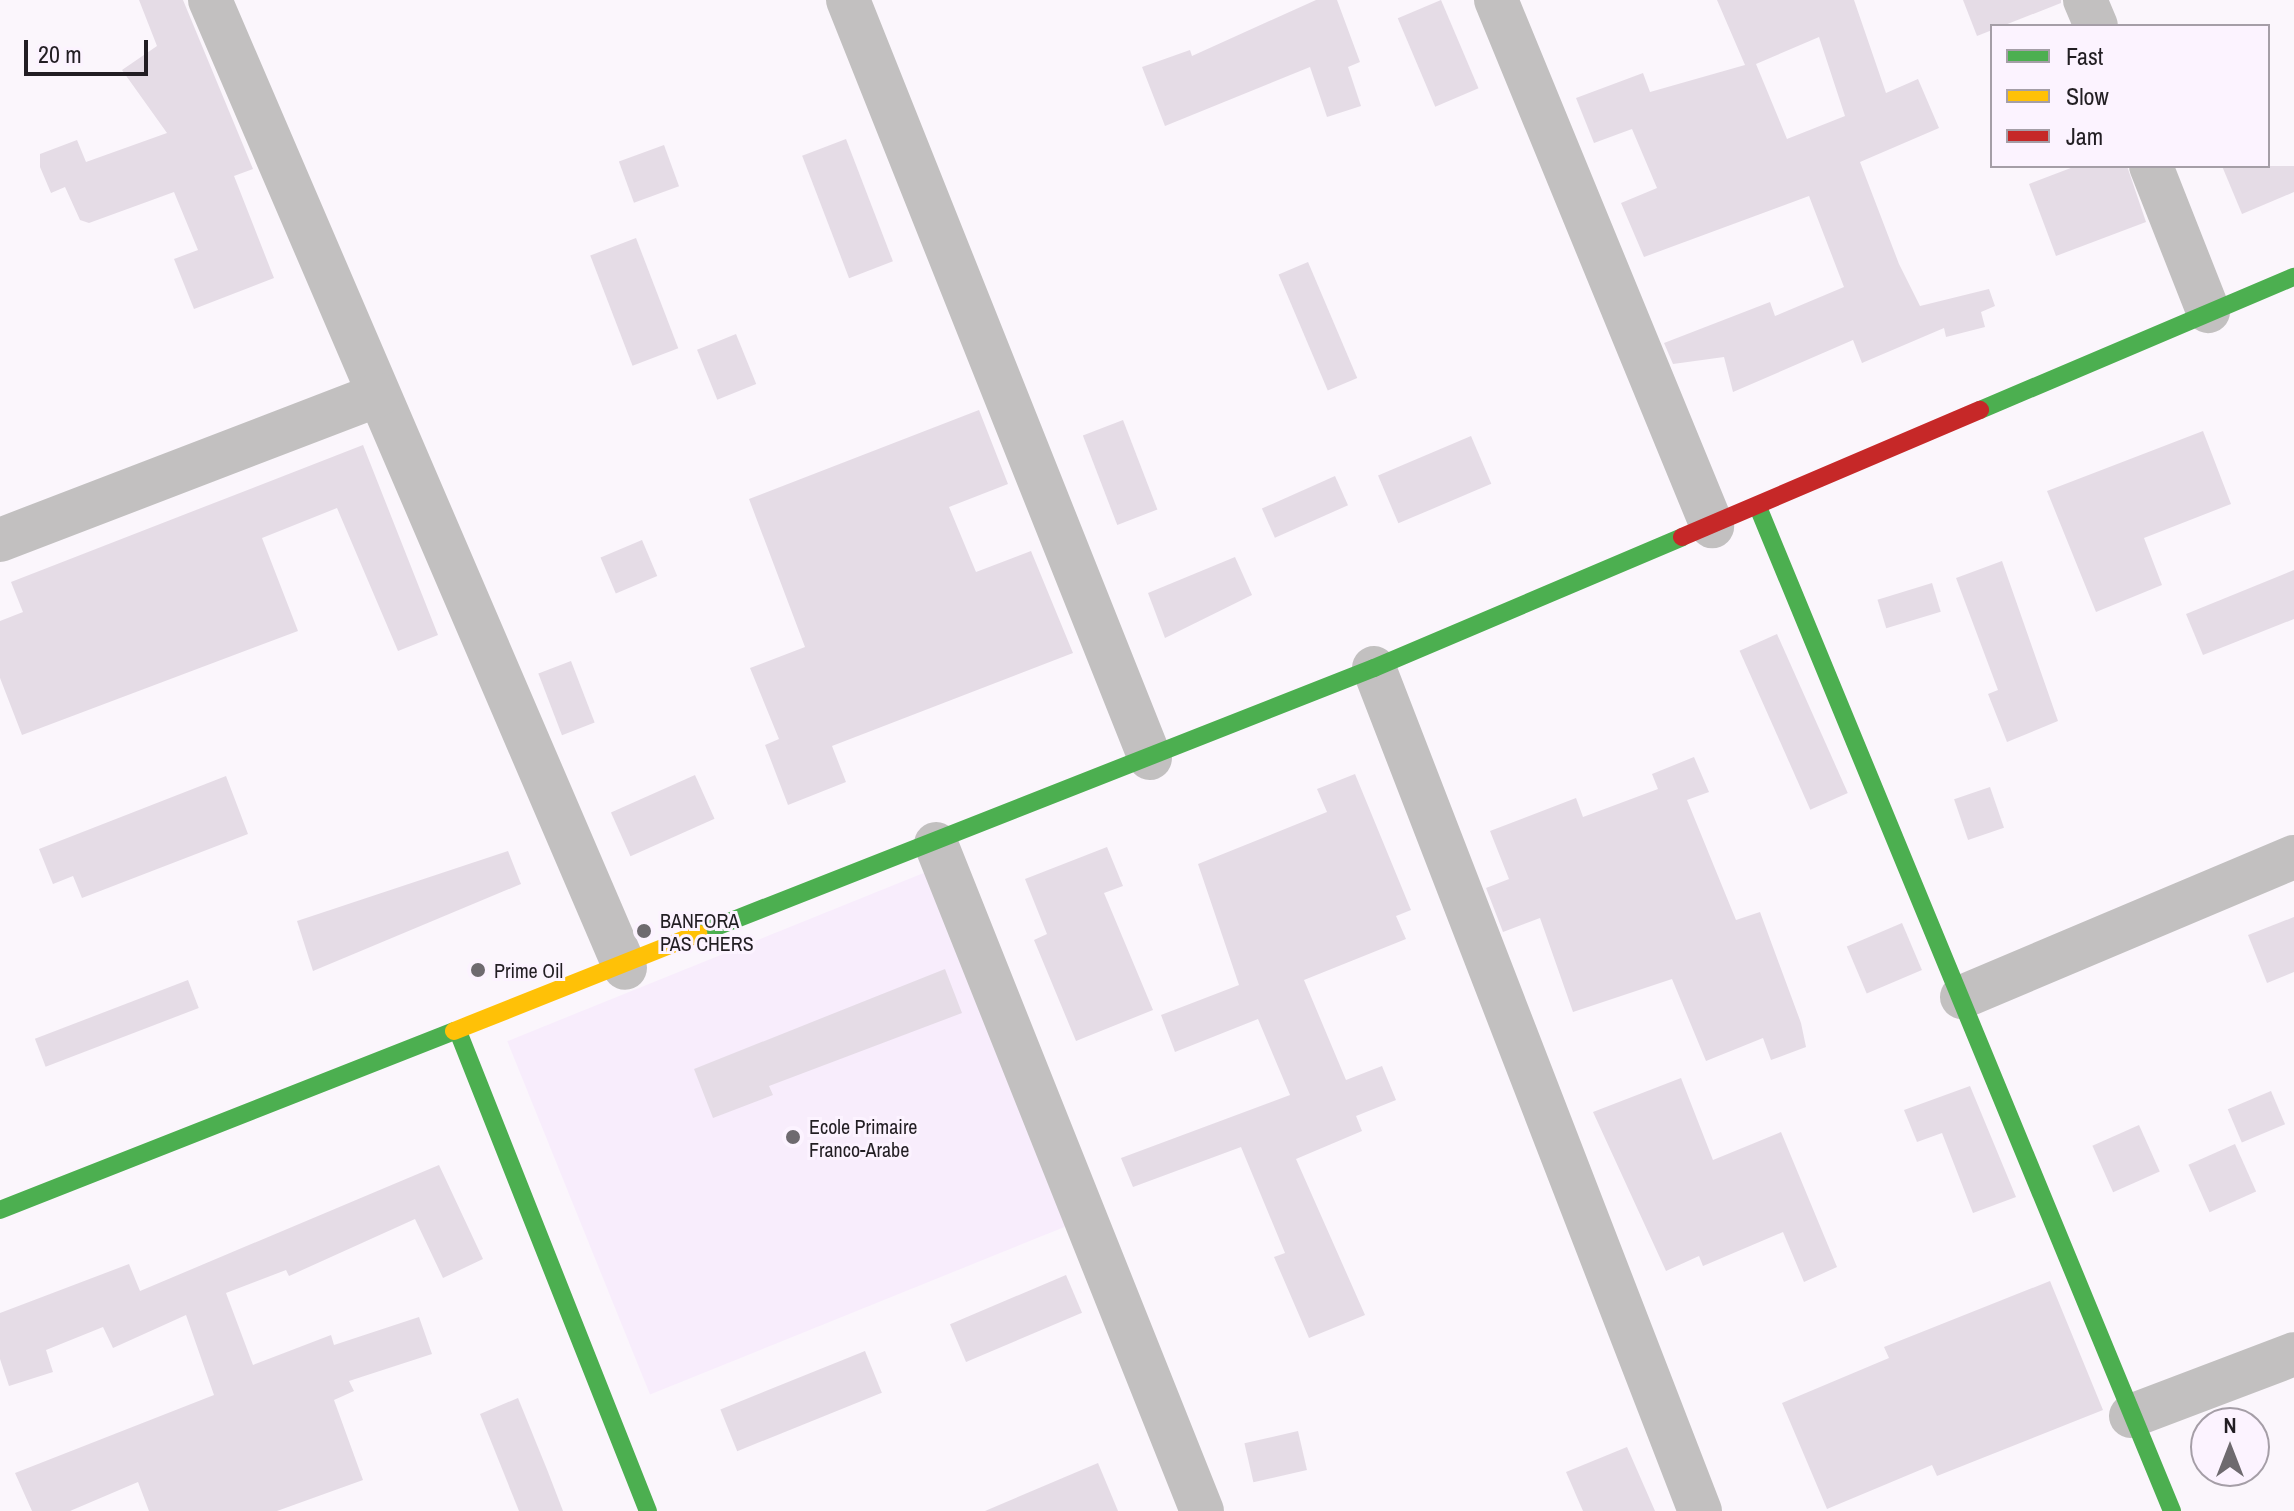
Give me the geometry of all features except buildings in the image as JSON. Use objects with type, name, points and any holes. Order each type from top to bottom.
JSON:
[{"type":"main road","points":[[0,1210],[459,1034],[1374,668],[2294,277]]},
{"type":"main road","points":[[1758,507],[2172,1511]]},
{"type":"main road","points":[[459,1034],[648,1511]]},
{"type":"street","points":[[210,0],[625,968]]},
{"type":"street","points":[[848,0],[1150,758]]},
{"type":"street","points":[[1496,0],[1712,526]]},
{"type":"street","points":[[2085,0],[2095,24]]},
{"type":"street","points":[[2152,168],[2208,311]]},
{"type":"street","points":[[0,540],[378,395]]},
{"type":"street","points":[[1374,668],[1700,1511]]},
{"type":"street","points":[[936,844],[1202,1511]]},
{"type":"street","points":[[1962,997],[2294,857]]},
{"type":"street","points":[[2131,1416],[2294,1354]]},
{"type":"shaded area","name":"Ecole Primaire Franco-Arabe","points":[[931,870],[1074,1223],[650,1394],[507,1041]]},
{"type":"traffic: fast","points":[[1980,410],[2294,277]]},
{"type":"traffic: fast","points":[[1758,507],[2172,1511]]},
{"type":"traffic: fast","points":[[698,934],[1374,668],[1682,537]]},
{"type":"traffic: fast","points":[[0,1210],[454,1031]]},
{"type":"traffic: fast","points":[[459,1034],[648,1511]]},
{"type":"traffic: slow","points":[[454,1031],[698,934]]},
{"type":"traffic: jam","points":[[1682,537],[1980,410]]},
{"type":"place","name":"BANFORA PAS CHERS","points":[[644,931]]},
{"type":"place","name":"Prime Oil","points":[[478,970]]},
{"type":"place","name":"Ecole Primaire Franco-Arabe","points":[[793,1137]]}]
